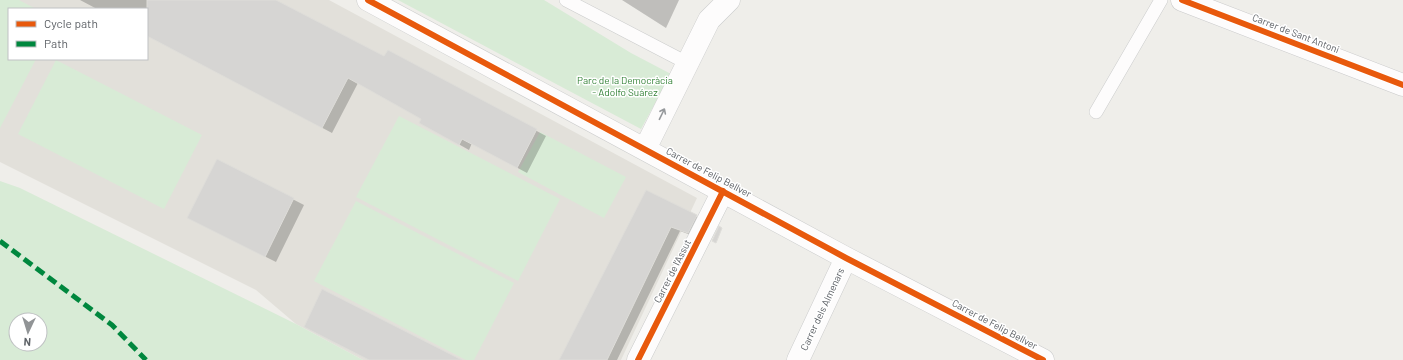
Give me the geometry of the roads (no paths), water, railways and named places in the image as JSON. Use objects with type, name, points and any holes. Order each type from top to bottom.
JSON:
[{"type":"street","name":"Carrer de Felip Bellver","points":[[368,0],[846,258],[1043,360]]},
{"type":"street","points":[[645,149],[709,20],[729,0]]},
{"type":"street","name":"Carrer de Sant Antoni","points":[[1182,0],[1403,85]]},
{"type":"street","name":"Carrer de l'Assut","points":[[638,360],[723,191]]},
{"type":"street","name":"Carrer dels Almenars","points":[[798,360],[846,258]]},
{"type":"lane","points":[[566,0],[687,63]]},
{"type":"lane","points":[[1096,112],[1161,0]]},
{"type":"park label","name":"Parc de la Democràcia - Adolfo Suárez","points":[[625,86]]}]
